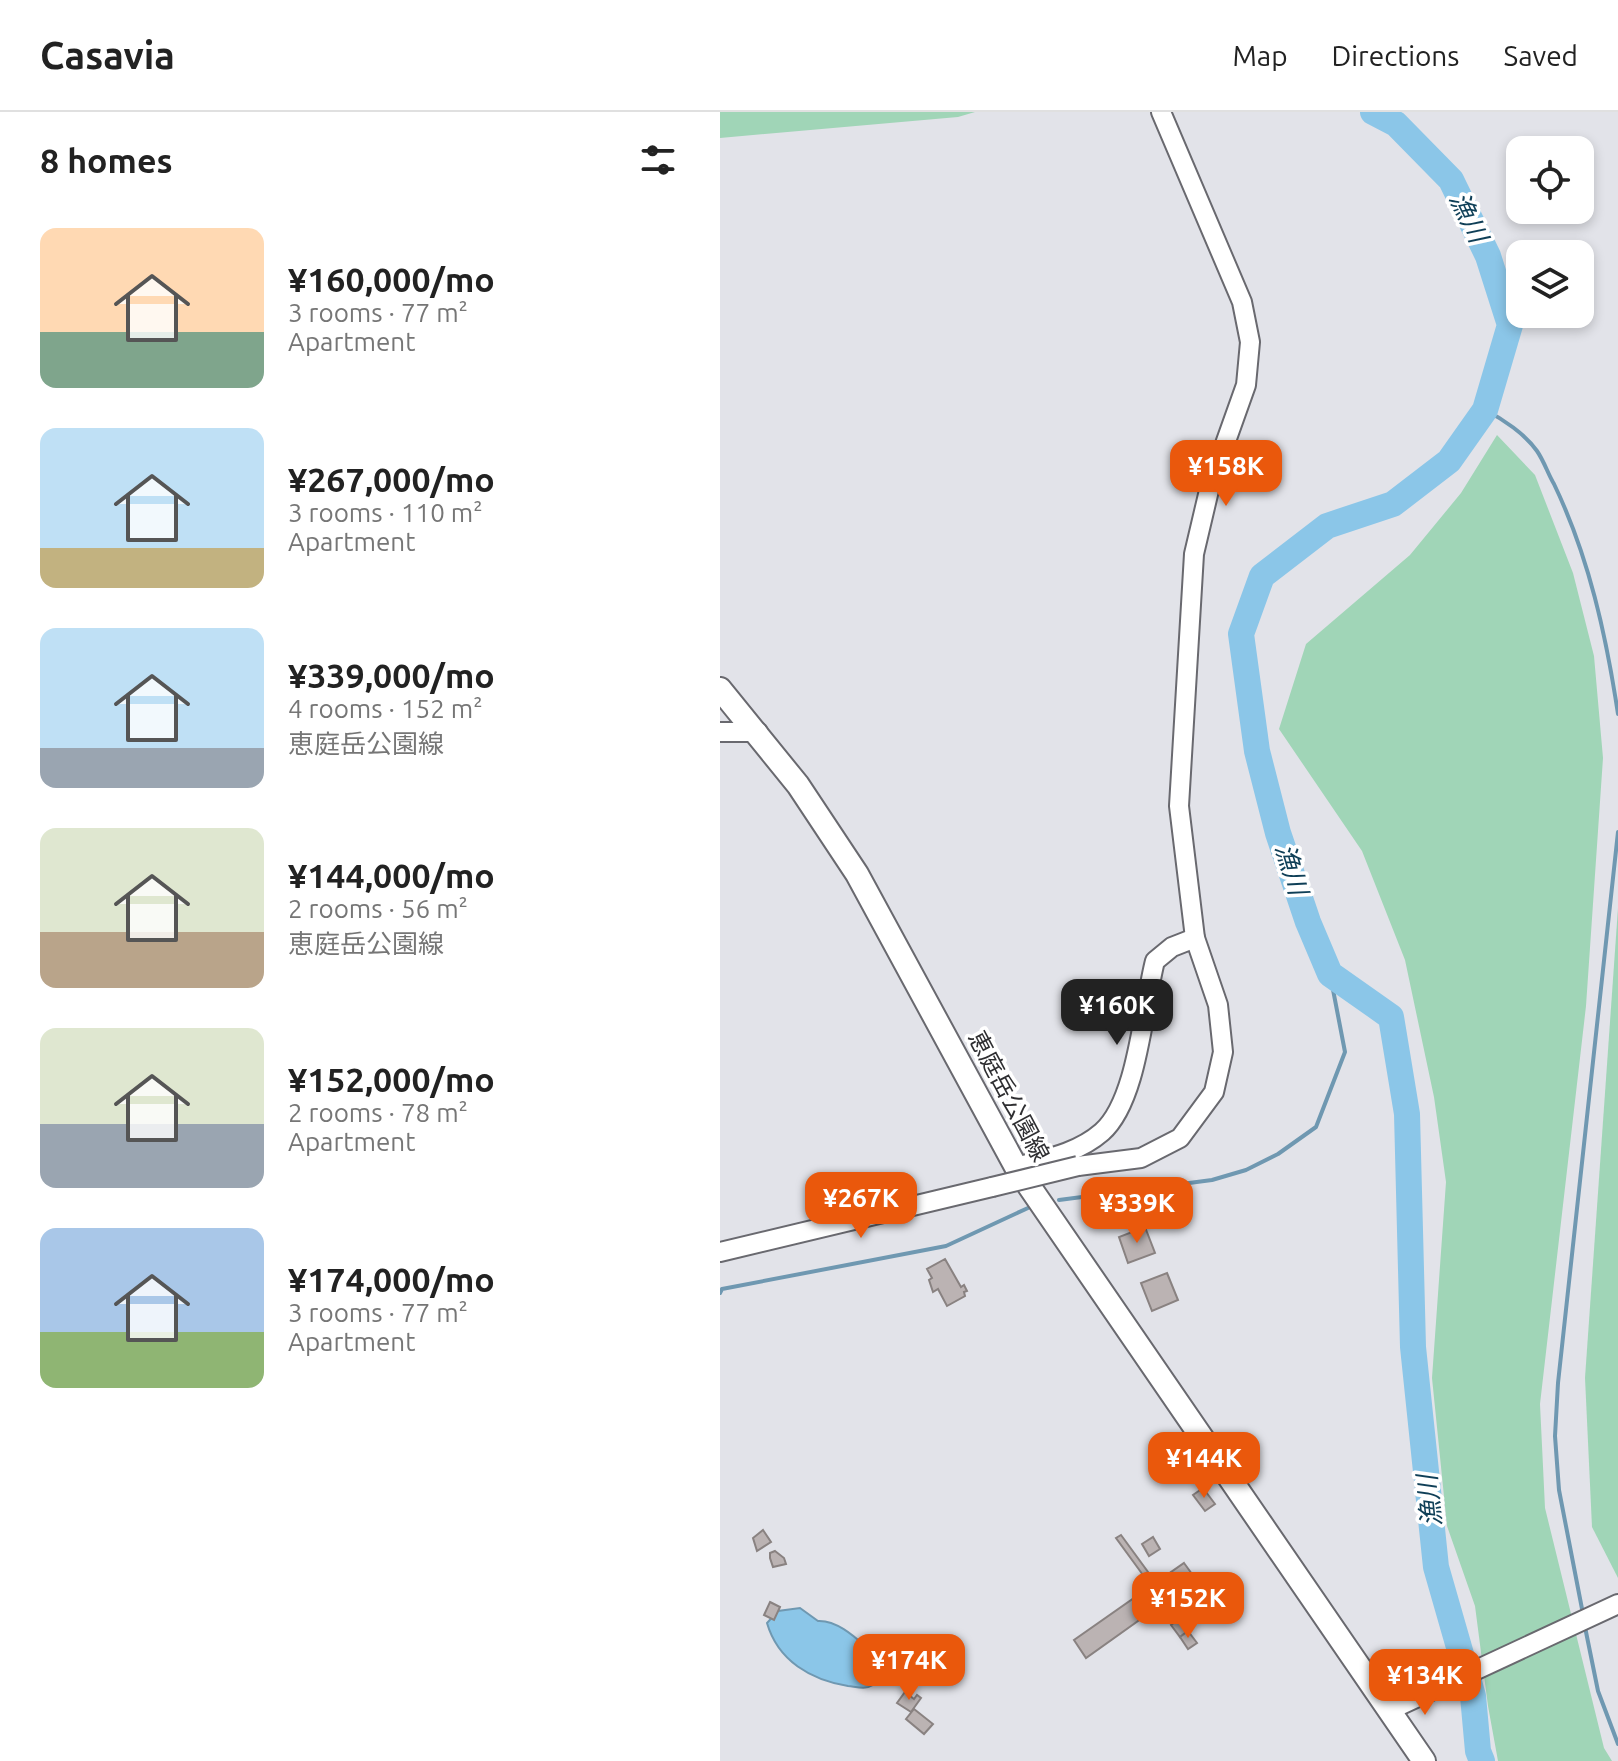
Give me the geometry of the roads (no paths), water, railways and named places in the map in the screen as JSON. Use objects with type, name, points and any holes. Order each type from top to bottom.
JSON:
[{"type":"main road","name":"恵庭岳公園線","points":[[720,689],[798,785],[857,874],[1016,1167],[1424,1761]]},
{"type":"street","points":[[720,1252],[1078,1166],[1141,1158],[1180,1138],[1214,1092],[1223,1052],[1218,1005],[1195,938],[1179,806],[1194,554],[1210,486],[1246,385],[1250,342],[1242,302],[1161,112]]},
{"type":"street","points":[[720,732],[758,732]]},
{"type":"street","points":[[1016,1167],[1072,1152],[1104,1131],[1124,1096],[1137,1055],[1155,961],[1172,947],[1195,938]]},
{"type":"street","points":[[1390,1710],[1618,1604]]},
{"type":"water","points":[[800,1608],[818,1621],[840,1627],[871,1651],[873,1685],[861,1688],[821,1679],[788,1658],[779,1648],[767,1623],[778,1611]]},
{"type":"waterway","name":"漁川","points":[[1373,112],[1396,124],[1451,180],[1488,256],[1510,325],[1485,410],[1449,461],[1393,504],[1327,526],[1262,576],[1241,634],[1257,751],[1278,833],[1308,922],[1330,974],[1391,1017],[1407,1114],[1413,1347],[1436,1567],[1473,1696],[1478,1751],[1482,1761]]},
{"type":"waterway","points":[[1485,410],[1532,445],[1542,459],[1566,512],[1595,597],[1618,714]]},
{"type":"waterway","points":[[1583,1614],[1559,1490],[1555,1436],[1558,1383],[1618,832]]},
{"type":"waterway","points":[[1059,1200],[1212,1180],[1246,1170],[1278,1154],[1316,1127],[1345,1052],[1330,974]]},
{"type":"waterway","points":[[720,1293],[722,1289],[946,1246],[1028,1208]]},
{"type":"waterway","points":[[1585,1627],[1598,1691],[1618,1744]]}]
